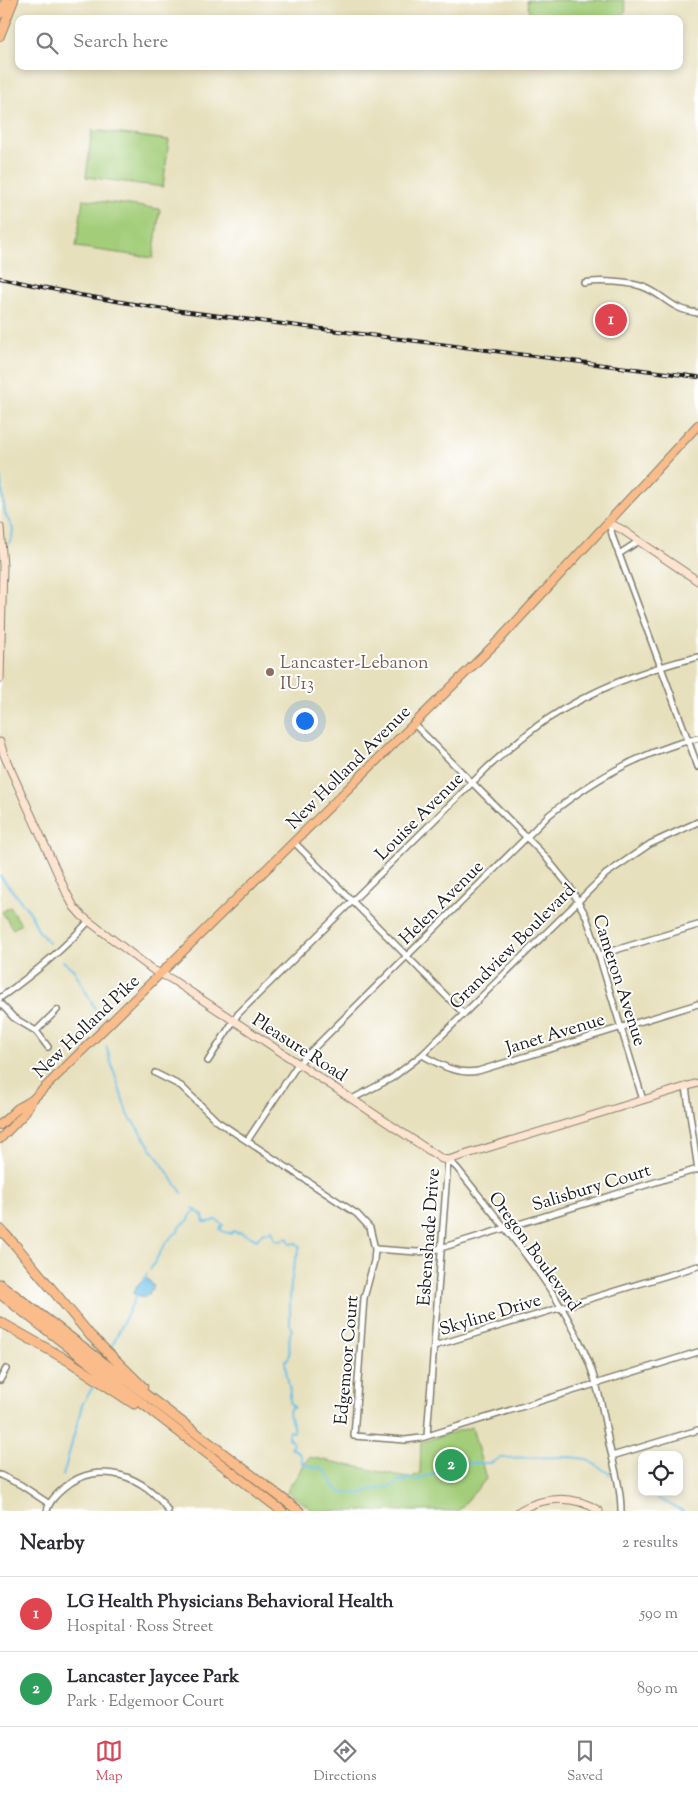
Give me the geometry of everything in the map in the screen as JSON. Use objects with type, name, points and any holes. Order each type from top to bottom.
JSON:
[{"type":"highway","points":[[0,1229],[20,1250],[67,1309],[102,1367]]},
{"type":"highway","points":[[0,1284],[282,1511]]},
{"type":"highway","points":[[0,1294],[102,1367],[173,1414],[299,1511]]},
{"type":"highway","points":[[0,1322],[102,1367]]},
{"type":"main road","points":[[0,14],[6,0]]},
{"type":"main road","points":[[0,36],[14,0]]},
{"type":"main road","name":"New Holland Avenue","points":[[160,974],[506,633],[698,425]]},
{"type":"main road","name":"New Holland Pike","points":[[0,1125],[18,1108],[32,1100],[160,974]]},
{"type":"main road","name":"New Holland Pike","points":[[0,1139],[24,1114],[32,1100]]},
{"type":"street","points":[[584,283],[596,281],[642,286],[678,309],[698,313]]},
{"type":"street","points":[[609,522],[698,581]]},
{"type":"street","points":[[609,522],[698,768]]},
{"type":"street","points":[[0,532],[3,566],[0,679]]},
{"type":"street","points":[[619,554],[639,541]]},
{"type":"street","name":"Louise Avenue","points":[[208,1061],[233,1021],[472,782],[516,742],[546,720],[599,691],[634,676],[698,657]]},
{"type":"street","name":"Cameron Avenue","points":[[413,723],[556,869],[578,901],[593,936],[644,1100]]},
{"type":"street","name":"Helen Avenue","points":[[247,1141],[298,1064],[526,837],[560,806],[596,780],[654,751],[698,738]]},
{"type":"street","name":"Pleasure Road","points":[[0,742],[66,894],[78,912],[88,922],[153,970],[442,1159],[448,1160]]},
{"type":"street","name":"Grandview Boulevard","points":[[352,1099],[392,1078],[422,1055],[606,874],[632,855],[668,834],[698,822]]},
{"type":"street","points":[[294,842],[464,1014]]},
{"type":"street","points":[[0,998],[53,957],[88,922]]},
{"type":"street","points":[[599,956],[698,926]]},
{"type":"street","points":[[0,1003],[14,1018],[36,1031],[48,1047]]},
{"type":"street","name":"Janet Avenue","points":[[422,1055],[452,1070],[471,1072],[698,1004]]},
{"type":"street","points":[[36,1031],[57,1010]]},
{"type":"street","name":"Edgemoor Court","points":[[155,1073],[182,1086],[217,1121],[357,1214],[370,1228],[375,1250],[364,1298],[354,1436],[405,1440],[427,1436],[698,1352]]},
{"type":"street","points":[[448,1160],[698,1083]]},
{"type":"street","points":[[686,1087],[698,1169]]},
{"type":"street","name":"Oregon Boulevard","points":[[448,1160],[457,1168],[505,1228],[549,1288],[583,1348],[596,1384],[612,1456],[621,1511]]},
{"type":"street","name":"Esbenshade Drive","points":[[427,1436],[448,1160]]},
{"type":"street","name":"Salisbury Court","points":[[375,1250],[421,1252],[441,1248],[698,1169]]},
{"type":"street","name":"Skyline Drive","points":[[434,1346],[698,1266]]},
{"type":"street","points":[[0,1380],[6,1369]]},
{"type":"street","points":[[612,1456],[698,1430]]},
{"type":"street","points":[[47,1511],[48,1504],[64,1487],[78,1478],[90,1473],[108,1472],[126,1476],[139,1483],[154,1494],[168,1511]]},
{"type":"street","points":[[0,1475],[21,1485],[48,1504]]},
{"type":"street","points":[[519,1511],[533,1504],[557,1499],[584,1503],[599,1511]]},
{"type":"green space","points":[[527,0],[624,0],[626,10],[622,15],[529,15]]},
{"type":"green space","points":[[92,130],[169,140],[163,187],[86,177]]},
{"type":"green space","points":[[83,199],[160,209],[153,258],[76,247]]},
{"type":"green space","points":[[10,907],[21,924],[13,929],[2,912]]},
{"type":"green space","points":[[472,1427],[486,1479],[458,1511],[314,1511],[287,1491],[309,1457],[411,1478],[420,1473],[421,1442]]},
{"type":"water","points":[[148,1279],[154,1287],[149,1292],[149,1295],[143,1297],[133,1293],[139,1284]]},
{"type":"waterway","points":[[0,476],[5,514],[13,529],[12,538],[9,544],[6,545]]},
{"type":"waterway","points":[[0,876],[30,912],[38,930],[49,943]]},
{"type":"waterway","points":[[63,961],[74,970],[98,1014]]},
{"type":"waterway","points":[[106,1046],[127,1113],[182,1193]]},
{"type":"waterway","points":[[193,1208],[203,1216],[204,1222],[218,1221],[223,1225],[220,1229],[224,1232],[231,1234],[233,1231],[240,1232],[257,1240],[263,1232],[268,1233],[272,1230],[275,1240],[281,1241],[287,1237],[290,1244],[296,1243],[300,1247],[292,1276],[290,1296],[290,1326],[292,1330],[289,1337],[289,1356],[285,1360],[290,1403],[294,1407],[290,1409],[289,1414],[294,1432],[289,1431],[288,1438],[293,1442],[291,1448],[301,1456],[302,1463],[314,1468],[320,1467],[326,1472],[336,1489],[342,1492],[362,1494],[370,1490],[390,1487],[398,1482],[398,1480],[406,1482],[406,1479],[410,1478],[415,1481],[463,1463],[491,1463],[500,1458],[570,1457],[586,1459],[610,1474]]},
{"type":"waterway","points":[[150,1270],[165,1244],[178,1232],[179,1227],[189,1220],[191,1214],[195,1212]]},
{"type":"waterway","points":[[143,1281],[147,1274]]},
{"type":"waterway","points":[[110,1350],[137,1294]]},
{"type":"waterway","points":[[63,1476],[82,1405],[96,1382]]},
{"type":"waterway","points":[[657,1498],[683,1511]]},
{"type":"railway","points":[[0,278],[80,295],[158,308],[698,377]]},
{"type":"place","name":"LG Health Physicians Behavioral Health","points":[[611,320]]},
{"type":"place","name":"Lancaster-Lebanon IU13","points":[[270,672]]},
{"type":"place","name":"Lancaster Jaycee Park","points":[[451,1465]]}]
